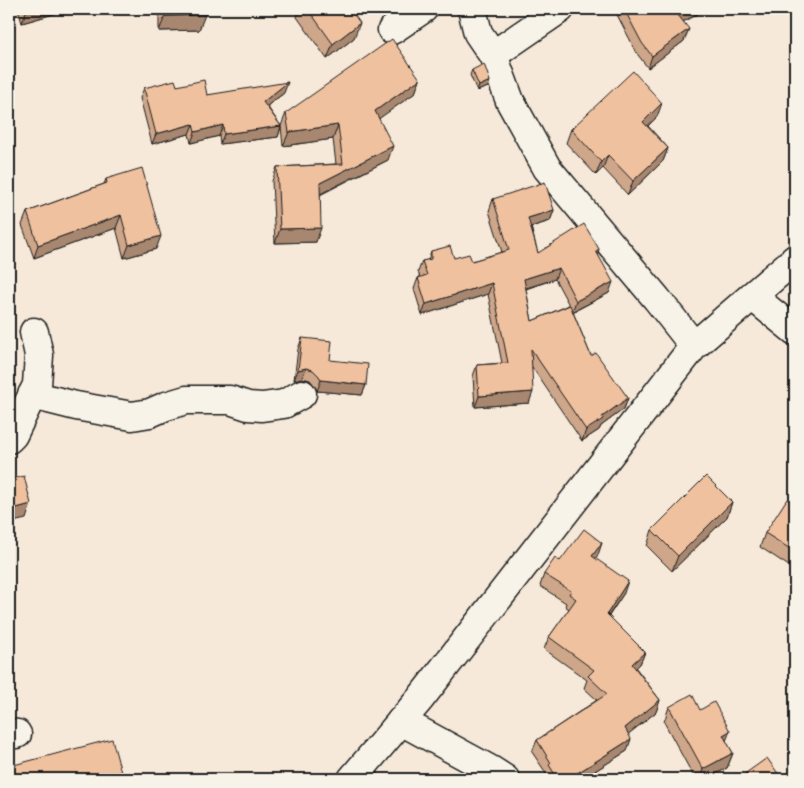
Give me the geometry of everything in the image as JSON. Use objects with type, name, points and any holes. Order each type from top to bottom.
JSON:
[{"type":"street","points":[[392,30],[423,9]]},
{"type":"street","points":[[472,9],[478,33],[493,55],[510,101],[547,168],[694,346]]},
{"type":"street","points":[[493,55],[560,9]]},
{"type":"street","points":[[352,779],[401,721],[694,346],[795,259]]},
{"type":"street","points":[[752,296],[795,332]]},
{"type":"street","points":[[9,439],[13,435],[37,384],[40,366],[34,332]]},
{"type":"street","points":[[32,395],[76,406],[132,416],[150,413],[186,400],[230,400],[248,406],[262,407],[284,404],[302,394]]},
{"type":"street","points":[[401,721],[505,779]]},
{"type":"building","points":[[164,9],[205,9],[205,15],[165,16]]},
{"type":"building","points":[[308,9],[350,9],[360,23],[333,44]]},
{"type":"building","points":[[624,9],[689,9],[678,15],[689,29],[652,56],[642,43]]},
{"type":"building","points":[[392,39],[420,79],[375,111],[393,146],[320,183],[321,228],[280,229],[277,167],[343,164],[338,125],[289,132],[286,113]]},
{"type":"building","points":[[484,64],[490,81],[479,86],[472,70]]},
{"type":"building","points":[[633,71],[662,103],[643,122],[668,148],[633,181],[608,155],[601,162],[571,129]]},
{"type":"building","points":[[175,80],[177,86],[204,80],[207,95],[288,82],[263,102],[281,126],[224,134],[223,125],[195,132],[193,124],[156,134],[144,88]]},
{"type":"building","points":[[9,140],[14,172],[9,172]]},
{"type":"building","points":[[142,168],[161,236],[129,245],[121,215],[38,245],[27,212],[107,183],[106,179]]},
{"type":"building","points":[[545,182],[554,210],[528,218],[538,253],[584,224],[599,249],[596,251],[613,282],[576,301],[559,268],[524,279],[532,321],[570,305],[591,356],[596,353],[628,398],[602,417],[603,419],[586,430],[531,349],[533,392],[479,396],[477,365],[508,363],[492,283],[426,304],[418,278],[427,275],[422,261],[431,259],[431,251],[450,246],[454,258],[469,254],[472,261],[509,250],[493,199]]},
{"type":"building","points":[[302,338],[332,341],[330,360],[368,364],[366,385],[321,380],[313,370],[306,368],[298,370]]},
{"type":"building","points":[[24,476],[31,504],[9,510],[9,480]]},
{"type":"building","points":[[706,476],[732,502],[678,556],[652,530]]},
{"type":"building","points":[[787,499],[795,504],[795,552],[765,533]]},
{"type":"building","points":[[584,529],[602,543],[592,556],[628,581],[607,614],[645,652],[632,664],[660,700],[625,728],[631,739],[568,779],[558,779],[537,740],[607,694],[588,676],[594,670],[549,637],[576,599],[569,594],[571,591],[544,574],[555,558],[560,561]]},
{"type":"building","points":[[692,694],[700,710],[714,702],[730,731],[723,735],[733,753],[703,769],[669,707]]},
{"type":"building","points":[[112,739],[121,772],[91,779],[9,779],[9,758],[10,766]]},
{"type":"building","points":[[767,758],[782,779],[750,779],[746,773]]}]
